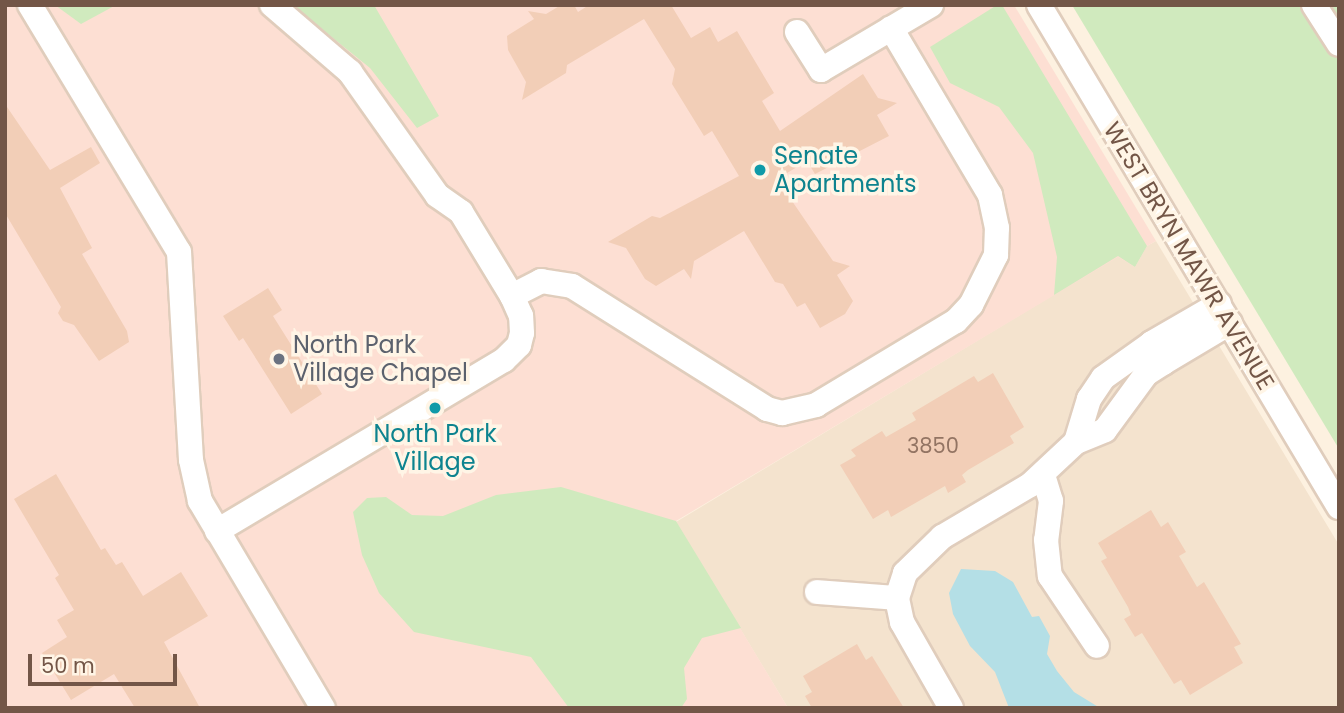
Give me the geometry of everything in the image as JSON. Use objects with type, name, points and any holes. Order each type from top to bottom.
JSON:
[{"type":"street","points":[[30,5],[179,252],[191,460],[200,501],[323,708]]},
{"type":"street","points":[[217,531],[513,353],[522,333],[521,316],[512,296],[461,212],[437,195],[350,72],[272,5]]},
{"type":"street","points":[[797,32],[821,70],[931,5]]},
{"type":"street","name":"WEST BRYN MAWR AVENUE","points":[[1039,5],[1339,507]]},
{"type":"street","points":[[1314,5],[1339,44]]},
{"type":"street","points":[[512,296],[541,281],[572,286],[767,409],[782,413],[816,405],[956,321],[971,305],[996,254],[997,228],[990,195],[891,28]]},
{"type":"street","points":[[1076,442],[1086,406],[1103,378],[1158,353],[1224,314]]},
{"type":"street","points":[[951,708],[912,644],[897,598],[905,573],[942,537],[1043,475],[1076,442],[1105,430],[1158,353]]},
{"type":"street","points":[[1043,475],[1051,501],[1046,540],[1050,576],[1097,646]]},
{"type":"street","points":[[817,592],[897,598]]},
{"type":"shaded area","name":"North Park Village","points":[[5,5],[1014,5],[1156,241],[1147,246],[1135,267],[1118,257],[676,521],[788,708],[5,708]]},
{"type":"shaded area","points":[[1156,241],[1339,545],[1339,708],[788,708],[676,522],[1118,256],[1135,267],[1147,246]]},
{"type":"green space","points":[[55,5],[116,5],[81,24]]},
{"type":"green space","points":[[292,5],[374,5],[439,116],[417,128],[370,68]]},
{"type":"green space","points":[[997,5],[1002,5],[1147,246],[1135,267],[1118,256],[1054,295],[1057,257],[1033,153],[999,107],[950,83],[930,47]]},
{"type":"green space","points":[[1072,5],[1339,5],[1339,449]]},
{"type":"green space","points":[[561,487],[676,521],[741,628],[702,638],[684,668],[687,699],[681,708],[569,708],[531,657],[414,632],[379,593],[362,555],[353,512],[367,498],[386,497],[412,515],[443,516],[496,495]]},
{"type":"water","points":[[961,569],[995,571],[1013,582],[1032,617],[1039,616],[1050,636],[1047,654],[1057,671],[1074,692],[1100,708],[1009,708],[995,672],[970,646],[953,614],[949,593]]},
{"type":"building","name":"Senate Apartments","points":[[561,5],[574,5],[578,12],[589,5],[671,5],[691,38],[710,27],[718,42],[737,31],[774,93],[762,101],[780,131],[863,74],[878,98],[897,103],[877,115],[889,136],[815,174],[807,161],[777,179],[833,261],[850,266],[837,275],[853,301],[845,314],[820,328],[805,303],[797,307],[783,284],[775,282],[744,231],[694,261],[691,279],[684,269],[656,286],[645,279],[626,248],[608,242],[652,216],[660,218],[739,176],[712,131],[704,136],[672,84],[675,69],[644,19],[567,65],[566,73],[522,100],[526,82],[508,50],[507,36],[534,19],[528,11],[546,14]]},
{"type":"building","points":[[5,104],[50,170],[91,147],[100,163],[60,188],[92,248],[82,254],[127,331],[129,342],[99,361],[74,325],[63,321],[58,313],[61,307],[5,213]]},
{"type":"building","name":"North Park Village Chapel","points":[[268,288],[282,310],[273,316],[322,394],[291,414],[243,338],[239,341],[223,316]]},
{"type":"building","points":[[993,373],[1024,427],[1010,436],[1014,443],[968,470],[962,475],[966,482],[948,493],[945,486],[891,517],[888,510],[873,519],[840,465],[856,456],[851,450],[882,431],[886,437],[916,420],[912,413],[974,376],[978,382]]},
{"type":"building","points":[[56,474],[101,550],[105,548],[116,565],[122,562],[143,596],[181,572],[208,616],[164,642],[200,708],[135,708],[114,674],[71,700],[42,653],[67,637],[57,620],[74,610],[55,578],[59,575],[14,499]]},
{"type":"building","points":[[1151,510],[1161,527],[1168,522],[1186,552],[1179,556],[1197,587],[1204,582],[1241,644],[1234,647],[1243,663],[1190,695],[1181,680],[1174,684],[1142,633],[1135,637],[1124,619],[1131,615],[1128,607],[1101,561],[1107,558],[1098,543]]},
{"type":"building","points":[[857,644],[866,660],[872,656],[904,708],[812,708],[805,696],[812,692],[803,676]]},
{"type":"place","name":"Senate Apartments","points":[[760,170]]},
{"type":"place","name":"North Park Village Chapel","points":[[279,359]]},
{"type":"place","name":"North Park Village","points":[[435,408]]}]
